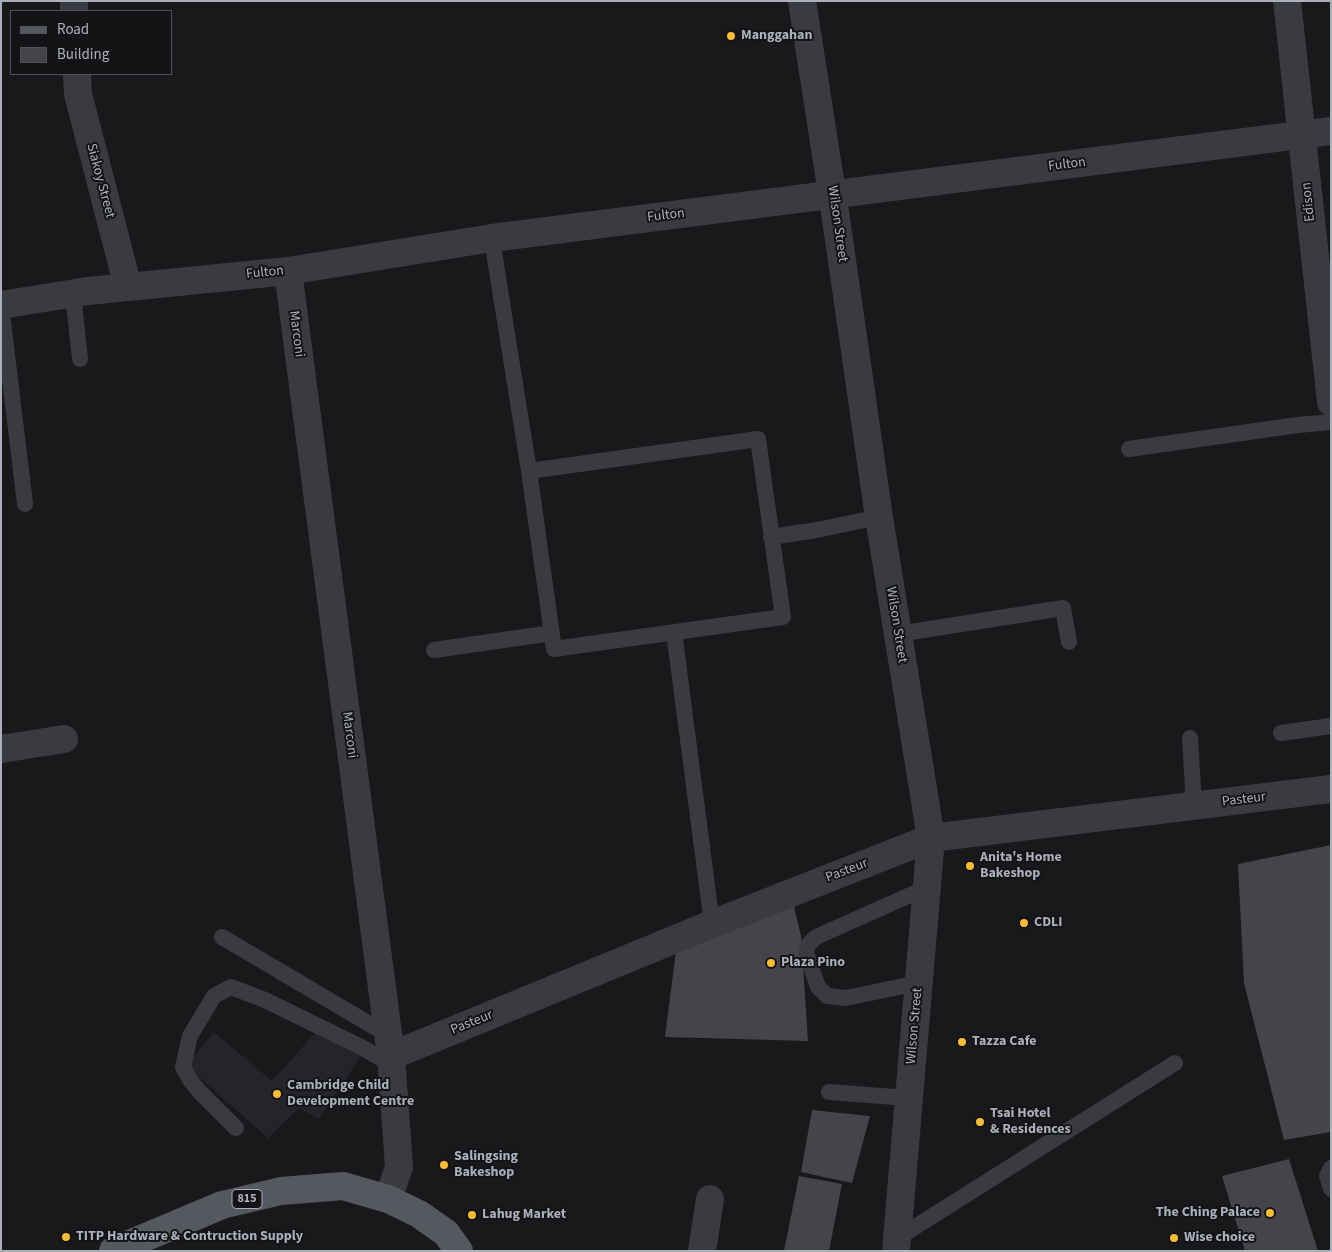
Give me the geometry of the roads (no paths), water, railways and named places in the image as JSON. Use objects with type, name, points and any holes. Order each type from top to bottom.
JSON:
[{"type":"main road","name":"815","points":[[114,1251],[222,1205],[281,1191],[343,1186],[388,1199],[419,1214],[446,1233],[459,1251]]},
{"type":"street","name":"Wilson Street","points":[[802,1],[833,195],[879,517],[931,838],[896,1245]]},
{"type":"street","name":"Edison","points":[[1287,1],[1331,402]]},
{"type":"street","name":"Siakoy Street","points":[[77,75],[78,94],[128,287]]},
{"type":"street","name":"Fulton","points":[[1,306],[128,287],[288,271],[492,238],[1331,131]]},
{"type":"street","name":"Marconi","points":[[288,271],[390,1052],[399,1167],[388,1199]]},
{"type":"street","points":[[1,749],[64,739]]},
{"type":"street","name":"Pasteur","points":[[390,1052],[931,838],[1331,789]]},
{"type":"street","points":[[702,1251],[710,1199]]},
{"type":"lane","points":[[492,238],[529,471],[554,648],[783,617],[758,439],[529,471]]},
{"type":"lane","points":[[73,294],[80,359]]},
{"type":"lane","points":[[1,306],[25,504]]},
{"type":"lane","points":[[1129,449],[1331,422]]},
{"type":"lane","points":[[771,537],[879,517]]},
{"type":"lane","points":[[898,634],[1063,608],[1069,642]]},
{"type":"lane","points":[[674,632],[712,924]]},
{"type":"lane","points":[[434,650],[552,633]]},
{"type":"lane","points":[[1281,733],[1331,726]]},
{"type":"lane","points":[[1190,738],[1194,806]]},
{"type":"lane","points":[[918,982],[846,998],[827,996],[818,987],[806,953],[808,945],[816,937],[926,888]]},
{"type":"lane","points":[[222,936],[390,1052]]},
{"type":"lane","points":[[236,1128],[200,1092],[183,1068],[190,1036],[214,996],[231,987],[265,1000],[361,1047],[390,1052]]},
{"type":"lane","points":[[896,1245],[1175,1063]]},
{"type":"lane","points":[[829,1092],[908,1098]]},
{"type":"lane","points":[[1331,1168],[1327,1176],[1331,1189]]},
{"type":"place","name":"Manggahan","points":[[731,36]]},
{"type":"place","name":"Anita's Home Bakeshop","points":[[970,866]]},
{"type":"place","name":"CDLI","points":[[1024,923]]},
{"type":"place","name":"Plaza Pino","points":[[771,963]]},
{"type":"place","name":"Tazza Cafe","points":[[962,1042]]},
{"type":"place","name":"Cambridge Child Development Centre","points":[[277,1094]]},
{"type":"place","name":"Tsai Hotel & Residences","points":[[980,1122]]},
{"type":"place","name":"Salingsing Bakeshop","points":[[444,1165]]},
{"type":"place","name":"The Ching Palace","points":[[1270,1213]]},
{"type":"place","name":"Lahug Market","points":[[472,1215]]},
{"type":"place","name":"TITP Hardware & Contruction Supply","points":[[66,1237]]},
{"type":"place","name":"Wise choice","points":[[1174,1238]]}]
